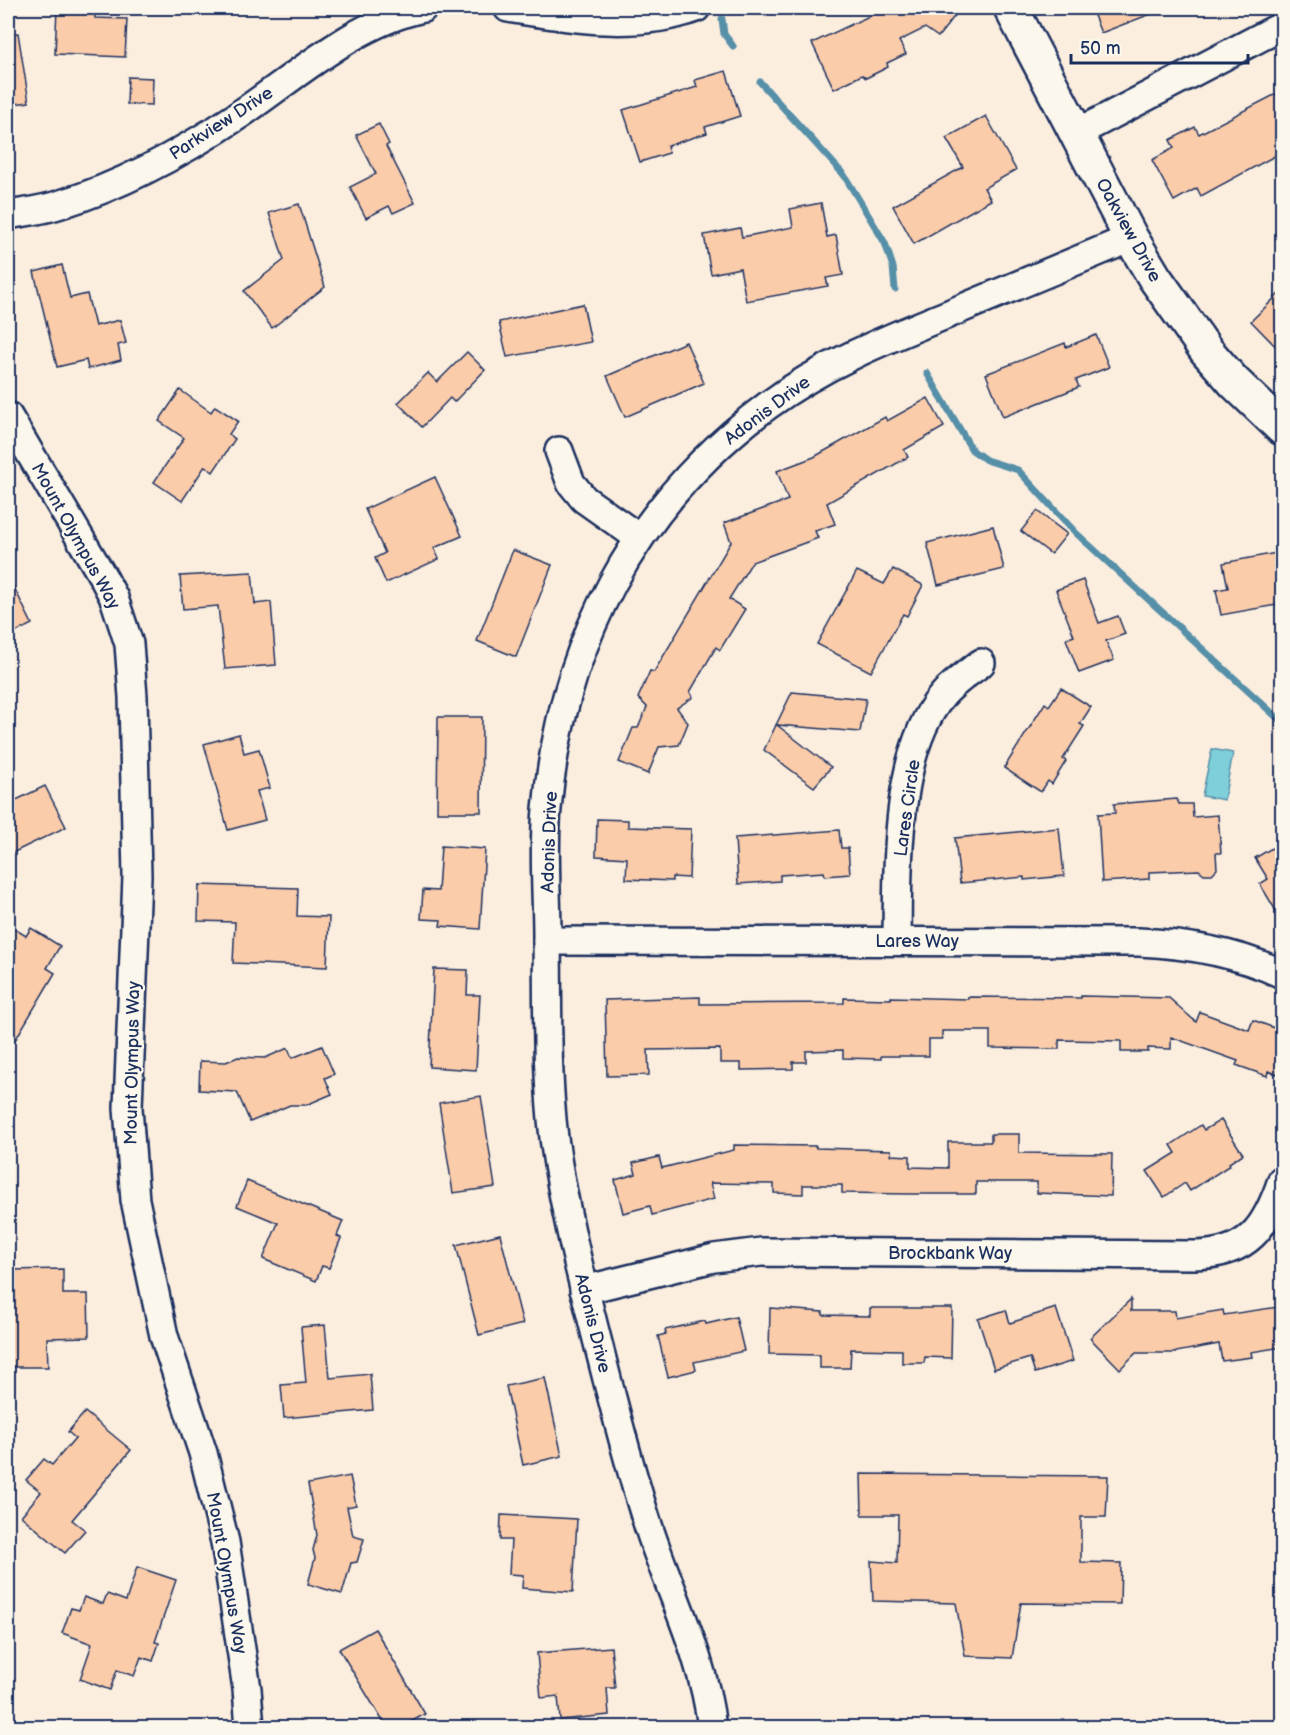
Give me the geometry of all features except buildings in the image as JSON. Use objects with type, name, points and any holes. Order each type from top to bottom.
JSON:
[{"type":"street","name":"Parkview Drive","points":[[8,215],[60,205],[114,185],[239,115],[307,66],[370,28],[405,11],[423,8]]},
{"type":"street","points":[[508,8],[603,20],[644,19],[696,8]]},
{"type":"street","name":"Oakview Drive","points":[[1011,8],[1131,238],[1180,315],[1234,382],[1282,428]]},
{"type":"street","points":[[1077,133],[1282,26]]},
{"type":"street","name":"Adonis Drive","points":[[712,1728],[707,1691],[692,1640],[661,1562],[639,1497],[584,1290],[567,1214],[554,1136],[548,1055],[546,813],[559,730],[570,688],[599,609],[618,571],[639,538],[686,478],[712,452],[763,409],[802,382],[869,346],[1131,238]]},
{"type":"street","name":"Mount Olympus Way","points":[[8,416],[107,584],[123,621],[129,644],[133,697],[137,876],[128,1108],[135,1200],[159,1318],[203,1453],[225,1542],[247,1689],[250,1728]]},
{"type":"street","points":[[559,451],[571,483],[584,499],[639,538]]},
{"type":"street","name":"Lares Circle","points":[[897,941],[900,841],[915,749],[928,717],[942,696],[981,663]]},
{"type":"street","name":"Lares Way","points":[[547,941],[1165,943],[1223,954],[1282,974]]},
{"type":"street","name":"Brockbank Way","points":[[584,1290],[714,1258],[761,1252],[1219,1253],[1242,1244],[1259,1229],[1271,1211],[1282,1180]]},
{"type":"water","points":[[1212,749],[1233,753],[1224,800],[1202,796]]},
{"type":"waterway","points":[[722,19],[724,34],[733,46]]},
{"type":"waterway","points":[[760,82],[844,175],[885,243],[893,267],[895,289]]},
{"type":"waterway","points":[[927,373],[972,450],[986,460],[1018,470],[1076,533],[1282,722]]}]
